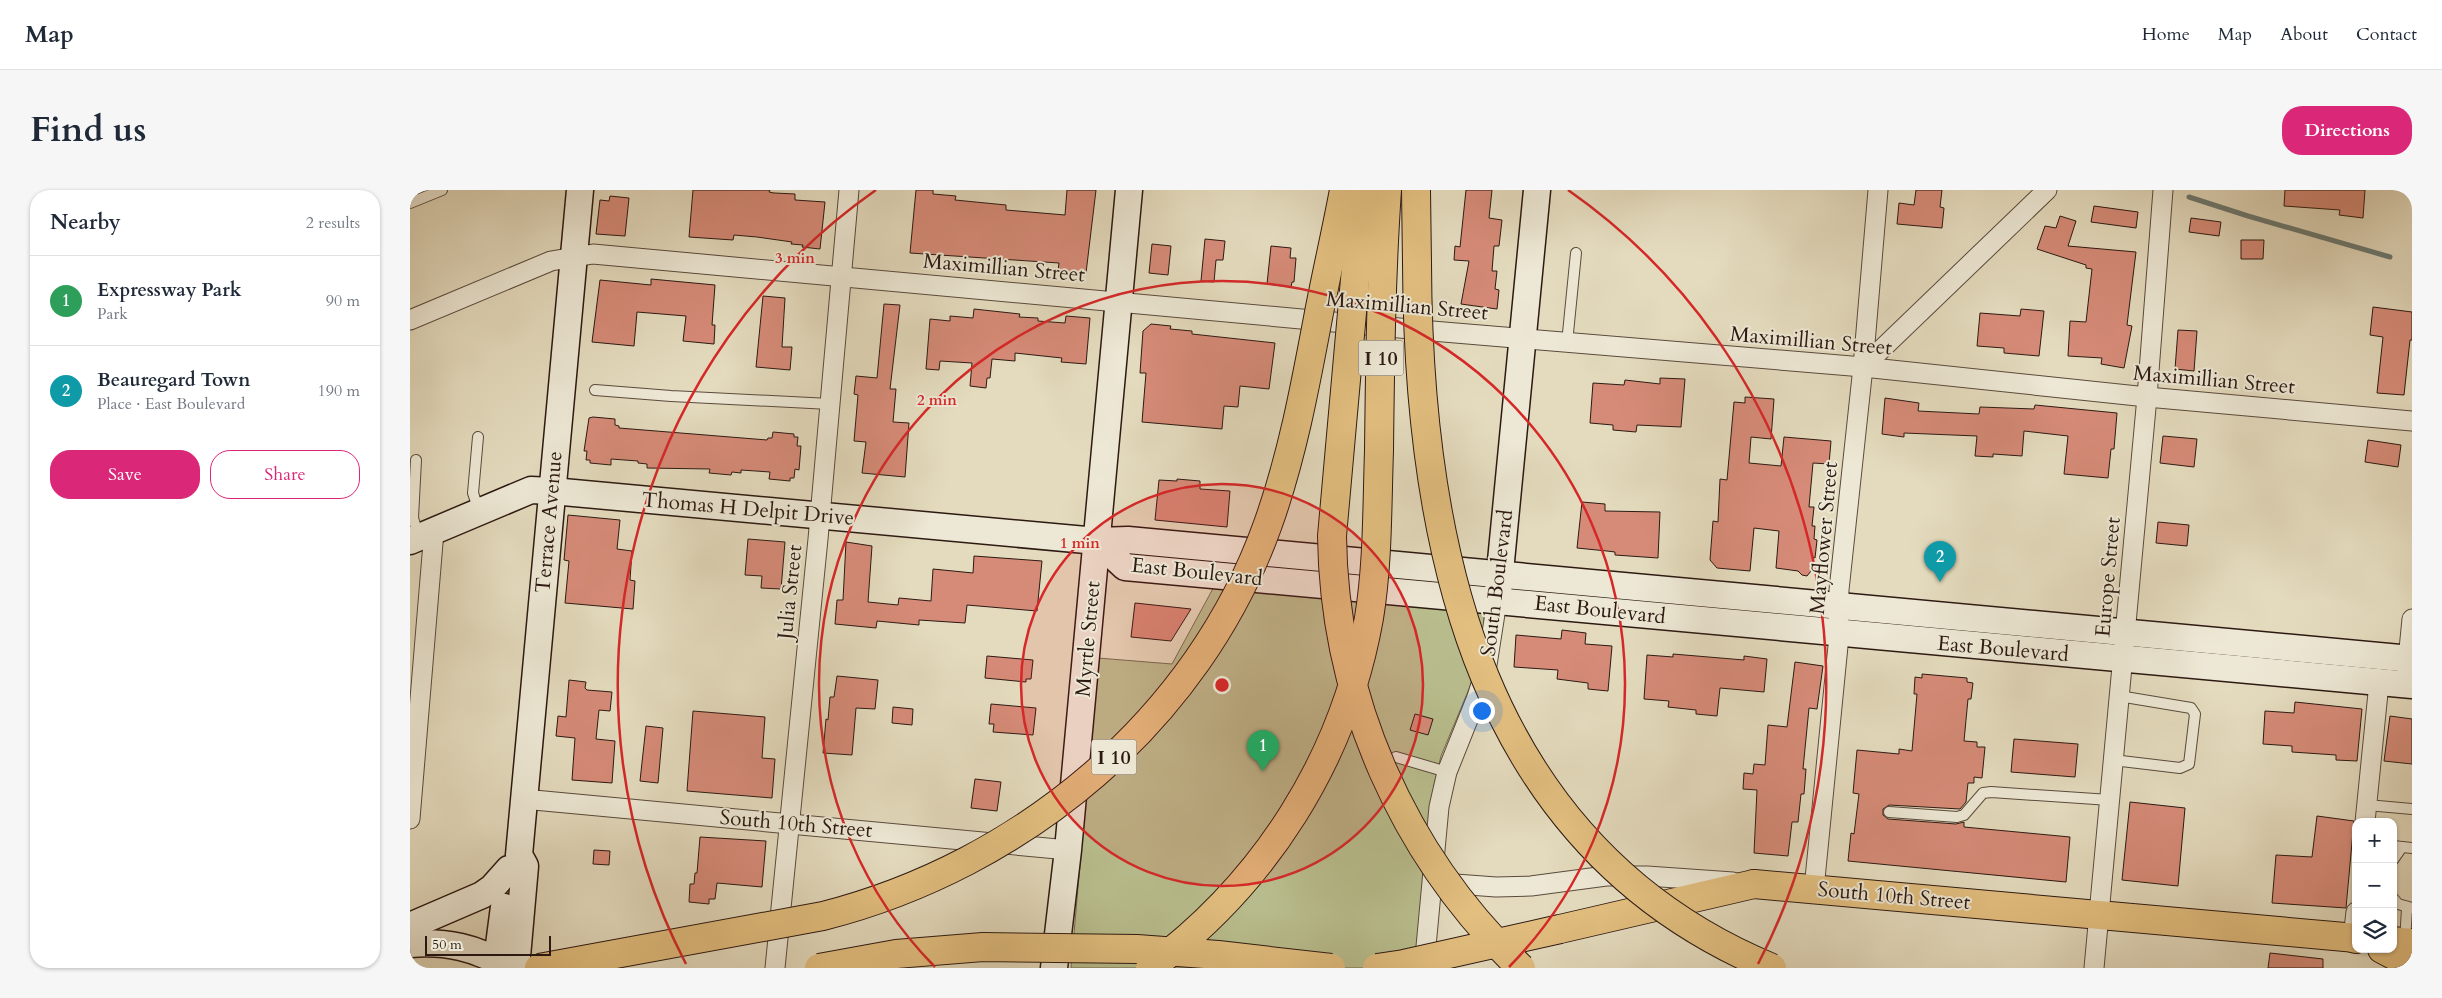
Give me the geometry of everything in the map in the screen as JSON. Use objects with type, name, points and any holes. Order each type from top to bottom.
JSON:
[{"type":"main road","name":"Terrace Avenue","points":[[504,966],[514,862],[524,799],[580,190]]},
{"type":"main road","name":"Myrtle Street","points":[[1054,968],[1068,850],[1129,190]]},
{"type":"main road","name":"I 10","points":[[540,968],[823,916],[850,909],[912,887],[966,862],[1020,831],[1071,795],[1117,754],[1159,709],[1205,648],[1229,609],[1268,526],[1294,438],[1344,190]]},
{"type":"main road","points":[[1363,190],[1332,536],[1332,571],[1342,641],[1362,721],[1399,806],[1446,883],[1484,930],[1521,968]]},
{"type":"main road","name":"I 10","points":[[1150,968],[1214,915],[1246,880],[1275,843],[1308,792],[1336,734],[1353,683],[1369,616],[1376,556],[1382,281],[1388,190]]},
{"type":"main road","points":[[1416,190],[1419,358],[1431,469],[1444,539],[1462,618],[1489,691],[1529,765],[1566,816],[1608,861],[1655,901],[1679,918],[1732,949],[1772,968]]},
{"type":"main road","name":"South Boulevard","points":[[1497,601],[1537,190]]},
{"type":"main road","name":"Thomas H Delpit Drive","points":[[421,537],[531,490],[1097,541]]},
{"type":"main road","name":"East Boulevard","points":[[1097,541],[1128,540],[2410,658]]},
{"type":"main road","name":"East Boulevard","points":[[1097,541],[1125,567],[2409,685]]},
{"type":"main road","points":[[410,926],[482,895],[492,888],[514,862]]},
{"type":"main road","points":[[1377,968],[1404,964],[1754,884]]},
{"type":"main road","name":"South 10th Street","points":[[1754,884],[2099,914],[2352,932]]},
{"type":"main road","points":[[410,944],[464,948],[484,953],[504,966]]},
{"type":"main road","points":[[819,968],[947,948],[1032,947],[1137,949],[1218,955],[1331,968]]},
{"type":"street","name":"Julia Street","points":[[775,968],[850,190]]},
{"type":"street","name":"Mayflower Street","points":[[1814,889],[1878,190]]},
{"type":"street","points":[[1862,367],[2047,190]]},
{"type":"street","name":"Europe Street","points":[[2094,968],[2147,397],[2163,190]]},
{"type":"street","name":"Maximillian Street","points":[[410,320],[551,261],[593,254],[1524,339],[1862,367],[2147,397],[2412,421]]},
{"type":"street","points":[[410,819],[421,537]]},
{"type":"street","name":"South Boulevard","points":[[1424,968],[1439,807],[1447,772],[1477,698],[1487,665],[1497,601]]},
{"type":"street","points":[[2409,685],[2412,619]]},
{"type":"street","points":[[2366,814],[2379,682]]},
{"type":"street","name":"South 10th Street","points":[[524,799],[1068,850]]},
{"type":"street","name":"South 10th Street","points":[[1432,882],[1496,887],[1531,886],[1606,876],[1647,876],[1754,884]]},
{"type":"lane","points":[[410,203],[442,190]]},
{"type":"lane","points":[[1567,342],[1576,252]]},
{"type":"lane","points":[[595,390],[830,404]]},
{"type":"lane","points":[[478,437],[473,493],[479,512]]},
{"type":"lane","points":[[416,460],[413,518],[421,537]]},
{"type":"lane","points":[[2113,760],[2180,768],[2189,764],[2195,714],[2191,708],[2119,696]]},
{"type":"lane","points":[[1396,757],[1447,772]]},
{"type":"lane","points":[[1890,812],[1957,817],[1964,815],[1983,793],[1991,792],[2110,800]]},
{"type":"lane","points":[[2366,814],[2412,809]]},
{"type":"lane","points":[[2397,903],[2410,908],[2401,949]]},
{"type":"green space","points":[[1216,583],[1484,612],[1484,630],[1474,677],[1441,756],[1434,785],[1416,968],[1071,968],[1098,658],[1172,664]]},
{"type":"building","points":[[693,190],[770,190],[769,192],[774,193],[795,194],[795,200],[825,202],[820,249],[802,247],[803,245],[791,244],[792,242],[757,237],[734,235],[733,240],[689,237]]},
{"type":"building","points":[[916,190],[933,190],[933,194],[956,196],[955,200],[1006,205],[1006,210],[1065,215],[1067,190],[1096,190],[1086,273],[1058,271],[1059,263],[910,253]]},
{"type":"building","points":[[1466,190],[1492,190],[1489,218],[1502,220],[1499,246],[1494,246],[1492,271],[1497,271],[1495,289],[1499,290],[1497,309],[1461,304],[1469,261],[1454,260],[1455,246],[1460,247]]},
{"type":"building","points":[[1916,190],[1942,190],[1940,207],[1944,208],[1942,228],[1897,224],[1899,203],[1914,205]]},
{"type":"building","points":[[2285,190],[2365,190],[2363,218],[2339,215],[2340,210],[2284,206]]},
{"type":"building","points":[[610,196],[629,198],[625,236],[596,234],[600,200],[609,201]]},
{"type":"building","points":[[2094,206],[2138,212],[2136,228],[2091,222]]},
{"type":"building","points":[[2060,216],[2076,221],[2068,246],[2136,252],[2127,325],[2132,326],[2124,368],[2101,364],[2102,358],[2068,356],[2070,321],[2086,322],[2092,269],[2086,268],[2086,265],[2037,249],[2045,226],[2056,228]]},
{"type":"building","points":[[2191,218],[2221,222],[2219,236],[2189,232]]},
{"type":"building","points":[[1205,239],[1225,241],[1223,260],[1216,260],[1214,282],[1201,281]]},
{"type":"building","points":[[2241,240],[2264,240],[2263,259],[2241,259]]},
{"type":"building","points":[[1152,244],[1171,246],[1168,275],[1149,273]]},
{"type":"building","points":[[1271,246],[1291,248],[1290,258],[1296,258],[1294,282],[1292,282],[1291,287],[1267,284]]},
{"type":"building","points":[[651,279],[715,285],[712,325],[715,325],[714,344],[683,341],[686,316],[637,312],[634,346],[592,342],[600,280],[651,285]]},
{"type":"building","points":[[763,296],[785,298],[782,347],[792,347],[790,370],[756,367]]},
{"type":"building","points":[[884,304],[900,305],[890,389],[896,389],[893,422],[909,423],[905,477],[862,473],[866,442],[854,441],[858,395],[854,394],[856,376],[877,378]]},
{"type":"building","points":[[2373,307],[2412,312],[2412,340],[2410,340],[2404,395],[2377,393],[2383,337],[2370,335]]},
{"type":"building","points":[[974,309],[1020,314],[1019,317],[1038,318],[1038,321],[1065,323],[1066,316],[1090,318],[1086,364],[1061,362],[1062,358],[1015,353],[1015,361],[992,359],[990,378],[987,378],[986,388],[970,386],[972,363],[940,361],[939,370],[926,369],[930,319],[950,321],[950,316],[973,318]]},
{"type":"building","points":[[2021,309],[2044,311],[2039,356],[2004,353],[2004,348],[1977,346],[1980,313],[2020,316]]},
{"type":"building","points":[[1151,324],[1171,326],[1170,329],[1192,331],[1192,334],[1275,343],[1269,389],[1240,386],[1238,407],[1224,406],[1222,429],[1142,422],[1146,373],[1140,373],[1143,331]]},
{"type":"building","points":[[2178,330],[2197,331],[2194,371],[2175,369]]},
{"type":"building","points":[[1660,378],[1685,379],[1681,427],[1637,425],[1636,432],[1613,430],[1613,425],[1590,423],[1593,383],[1624,385],[1625,380],[1660,384]]},
{"type":"building","points":[[1745,397],[1774,399],[1771,439],[1751,437],[1749,463],[1781,466],[1784,437],[1831,441],[1829,464],[1813,463],[1809,507],[1814,507],[1812,526],[1815,526],[1814,539],[1817,540],[1815,558],[1813,557],[1811,571],[1807,576],[1802,575],[1798,571],[1776,568],[1779,531],[1754,528],[1750,571],[1717,568],[1710,560],[1713,521],[1718,522],[1720,479],[1727,480],[1734,402],[1745,403]]},
{"type":"building","points":[[1885,398],[1919,403],[1918,411],[1979,414],[1980,407],[2034,409],[2035,405],[2117,413],[2114,449],[2111,449],[2108,478],[2064,474],[2068,436],[2024,431],[2022,456],[1993,454],[1993,457],[1975,456],[1977,436],[1904,433],[1904,437],[1882,434]]},
{"type":"building","points":[[589,418],[615,419],[615,425],[619,426],[619,428],[767,440],[772,438],[773,432],[794,434],[794,437],[798,437],[797,446],[801,446],[799,470],[795,469],[794,478],[790,478],[790,481],[769,479],[770,472],[741,470],[741,473],[732,472],[731,475],[709,473],[710,469],[647,468],[647,464],[638,463],[638,461],[611,459],[611,465],[590,463],[590,460],[586,460],[587,451],[584,451]]},
{"type":"building","points":[[2163,436],[2197,439],[2194,467],[2160,463]]},
{"type":"building","points":[[2368,440],[2401,445],[2398,467],[2365,462]]},
{"type":"building","points":[[1177,479],[1200,481],[1200,489],[1230,491],[1227,527],[1155,520],[1159,480],[1177,481]]},
{"type":"building","points":[[1582,502],[1605,504],[1605,511],[1660,512],[1658,558],[1615,555],[1615,552],[1577,548]]},
{"type":"building","points":[[568,515],[620,520],[617,549],[632,551],[630,580],[635,581],[633,609],[565,603],[569,561],[564,560]]},
{"type":"building","points":[[2158,522],[2189,525],[2187,546],[2156,543]]},
{"type":"building","points":[[748,539],[785,542],[781,589],[761,588],[762,576],[745,575]]},
{"type":"building","points":[[846,542],[872,546],[868,602],[898,605],[899,598],[931,601],[933,569],[973,573],[974,556],[1042,561],[1037,611],[967,605],[965,623],[919,620],[919,625],[877,621],[876,628],[835,624],[837,600],[843,600]]},
{"type":"building","points":[[1135,603],[1191,609],[1171,641],[1131,637]]},
{"type":"building","points":[[1562,630],[1586,633],[1585,644],[1612,646],[1608,691],[1588,689],[1588,683],[1557,679],[1558,670],[1514,667],[1516,635],[1561,639]]},
{"type":"building","points":[[1673,654],[1744,660],[1744,656],[1767,659],[1764,692],[1720,688],[1717,716],[1696,714],[1696,710],[1668,707],[1669,701],[1644,699],[1647,655],[1673,657]]},
{"type":"building","points":[[987,656],[1033,660],[1031,679],[1026,679],[1026,682],[985,678]]},
{"type":"building","points":[[1795,662],[1823,666],[1817,709],[1809,708],[1803,769],[1806,769],[1804,794],[1801,794],[1798,822],[1792,822],[1788,856],[1754,853],[1757,790],[1743,789],[1744,773],[1753,774],[1754,764],[1765,765],[1768,725],[1787,727]]},
{"type":"building","points":[[1922,674],[1967,678],[1967,682],[1973,683],[1971,699],[1968,699],[1964,741],[1977,742],[1977,747],[1985,747],[1982,778],[1974,777],[1974,783],[1968,783],[1966,802],[1960,809],[1889,805],[1883,809],[1883,815],[1888,819],[1956,824],[1964,822],[1964,827],[2070,837],[2066,882],[1848,861],[1851,833],[1854,834],[1859,794],[1853,793],[1857,750],[1899,754],[1899,749],[1912,751],[1917,694],[1914,694],[1915,677],[1922,678]]},
{"type":"building","points":[[837,676],[878,680],[875,709],[856,708],[852,755],[823,753],[830,697],[834,697]]},
{"type":"building","points":[[569,680],[586,682],[585,688],[587,690],[612,692],[610,711],[599,710],[596,739],[615,741],[612,783],[572,780],[575,738],[556,736],[558,716],[566,717]]},
{"type":"building","points":[[2295,702],[2362,709],[2357,761],[2336,760],[2336,755],[2292,752],[2292,746],[2263,744],[2265,711],[2294,713]]},
{"type":"building","points":[[991,704],[1036,708],[1033,735],[993,732],[994,724],[989,724]]},
{"type":"building","points":[[893,707],[913,709],[912,725],[892,723]]},
{"type":"building","points":[[693,711],[765,717],[762,758],[775,759],[772,798],[687,791]]},
{"type":"building","points":[[1415,714],[1433,719],[1428,735],[1410,730]]},
{"type":"building","points":[[2390,716],[2412,719],[2412,764],[2384,761]]},
{"type":"building","points":[[646,726],[663,728],[658,783],[640,781]]},
{"type":"building","points":[[2014,739],[2078,744],[2075,777],[2011,772]]},
{"type":"building","points":[[975,779],[1001,782],[997,811],[971,808]]},
{"type":"building","points":[[2130,802],[2185,808],[2178,886],[2122,880]]},
{"type":"building","points":[[2317,816],[2352,821],[2352,843],[2346,908],[2272,903],[2276,855],[2312,857]]},
{"type":"building","points":[[700,837],[766,841],[762,887],[717,883],[715,899],[709,899],[709,904],[689,902],[690,884],[694,884],[695,873],[697,873]]},
{"type":"building","points":[[594,850],[610,851],[609,865],[593,864]]},
{"type":"building","points":[[2270,953],[2323,959],[2323,968],[2268,968]]},
{"type":"waterway","points":[[2189,197],[2390,257]]},
{"type":"place","name":"Beauregard Town","points":[[1940,582]]},
{"type":"place","name":"Expressway Park","points":[[1263,771]]}]
